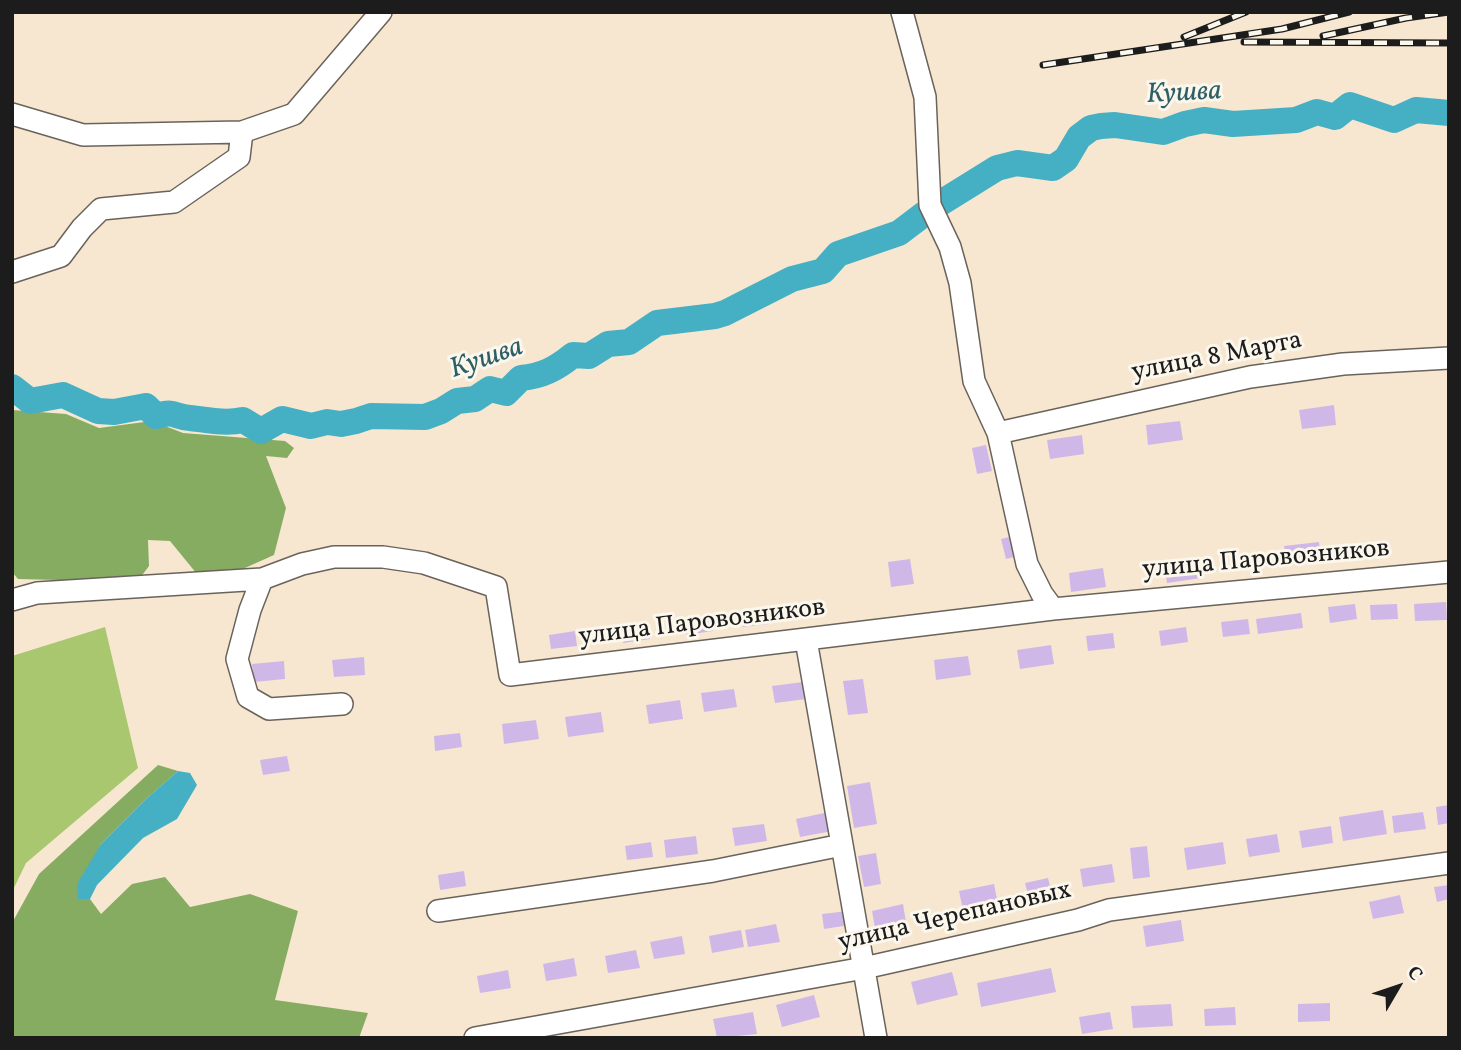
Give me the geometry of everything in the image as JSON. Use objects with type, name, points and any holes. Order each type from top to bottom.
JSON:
[{"type":"street","points":[[12,114],[83,135],[242,132],[294,114],[381,12]]},
{"type":"street","points":[[902,12],[925,97],[930,205],[950,247],[960,283],[974,381],[998,433],[1027,564],[1041,594],[1053,609]]},
{"type":"street","points":[[12,272],[61,257],[82,228],[101,209],[174,202],[239,157],[242,132]]},
{"type":"street","name":"улица 8 Марта","points":[[998,433],[1250,377],[1343,364],[1449,358]]},
{"type":"street","name":"улица Паровозников","points":[[262,579],[302,564],[334,557],[383,556],[424,563],[496,587],[510,675],[1053,609],[1449,572]]},
{"type":"street","points":[[12,600],[37,593],[262,579],[250,610],[237,659],[248,697],[268,709],[342,704]]},
{"type":"street","points":[[806,640],[876,1038]]},
{"type":"street","points":[[438,911],[713,871],[842,845]]},
{"type":"street","name":"улица Черепановых","points":[[475,1038],[864,968],[1078,920],[1109,910],[1449,863]]},
{"type":"green space","points":[[12,410],[66,414],[99,428],[152,421],[183,433],[285,441],[294,448],[287,458],[266,456],[286,508],[274,555],[236,572],[197,574],[170,541],[148,540],[149,566],[137,582],[18,579],[12,572]]},
{"type":"green space","points":[[105,627],[138,768],[26,863],[12,892],[12,656]]},
{"type":"green space","points":[[158,765],[178,771],[101,844],[78,899],[90,899],[101,914],[132,884],[165,877],[190,907],[250,894],[298,911],[275,1000],[368,1013],[359,1038],[12,1038],[12,923],[39,874]]},
{"type":"water","points":[[178,771],[190,773],[197,785],[177,819],[143,838],[97,885],[90,899],[78,899],[77,884],[101,844]]},
{"type":"building","points":[[1334,405],[1336,425],[1302,429],[1299,410]]},
{"type":"building","points":[[1180,421],[1183,440],[1148,445],[1146,425]]},
{"type":"building","points":[[1082,435],[1084,454],[1050,459],[1047,440]]},
{"type":"building","points":[[986,445],[992,471],[977,474],[972,448]]},
{"type":"building","points":[[1013,536],[1018,556],[1006,559],[1001,539]]},
{"type":"building","points":[[1319,542],[1321,561],[1287,565],[1284,546]]},
{"type":"building","points":[[910,559],[914,584],[891,587],[888,562]]},
{"type":"building","points":[[1198,559],[1201,578],[1167,583],[1164,563]]},
{"type":"building","points":[[1103,568],[1106,587],[1071,592],[1069,573]]},
{"type":"building","points":[[1446,602],[1447,620],[1415,621],[1414,604]]},
{"type":"building","points":[[1355,604],[1357,619],[1330,623],[1328,607]]},
{"type":"building","points":[[1397,604],[1398,619],[1371,620],[1370,605]]},
{"type":"building","points":[[767,609],[769,624],[743,627],[741,613]]},
{"type":"building","points":[[1301,613],[1303,628],[1258,634],[1256,619]]},
{"type":"building","points":[[711,617],[713,631],[686,635],[684,620]]},
{"type":"building","points":[[1248,619],[1250,634],[1223,637],[1221,622]]},
{"type":"building","points":[[648,624],[650,639],[623,643],[621,628]]},
{"type":"building","points":[[1186,627],[1188,642],[1161,646],[1159,631]]},
{"type":"building","points":[[575,631],[577,646],[551,649],[549,635]]},
{"type":"building","points":[[1113,633],[1115,648],[1088,651],[1086,636]]},
{"type":"building","points":[[1051,645],[1054,664],[1020,669],[1017,650]]},
{"type":"building","points":[[968,656],[971,675],[936,680],[934,660]]},
{"type":"building","points":[[364,657],[365,675],[334,677],[332,660]]},
{"type":"building","points":[[284,661],[285,679],[254,682],[252,664]]},
{"type":"building","points":[[863,679],[868,713],[848,715],[843,681]]},
{"type":"building","points":[[803,682],[806,699],[775,703],[772,686]]},
{"type":"building","points":[[734,689],[737,707],[704,712],[701,693]]},
{"type":"building","points":[[680,700],[683,719],[649,724],[646,705]]},
{"type":"building","points":[[601,712],[604,732],[568,737],[565,717]]},
{"type":"building","points":[[536,720],[539,739],[504,744],[502,724]]},
{"type":"building","points":[[460,733],[462,747],[435,751],[434,736]]},
{"type":"building","points":[[287,756],[290,771],[263,775],[260,760]]},
{"type":"building","points":[[870,782],[877,824],[854,828],[847,786]]},
{"type":"building","points":[[1449,805],[1449,823],[1438,825],[1436,807]]},
{"type":"building","points":[[1383,810],[1387,834],[1343,841],[1339,817]]},
{"type":"building","points":[[829,812],[832,831],[800,837],[796,819]]},
{"type":"building","points":[[1423,812],[1426,829],[1394,833],[1392,816]]},
{"type":"building","points":[[764,824],[767,841],[735,846],[732,828]]},
{"type":"building","points":[[1331,826],[1333,843],[1302,848],[1299,831]]},
{"type":"building","points":[[1277,834],[1280,852],[1249,857],[1246,839]]},
{"type":"building","points":[[696,836],[698,854],[666,858],[664,840]]},
{"type":"building","points":[[651,842],[653,857],[627,860],[625,846]]},
{"type":"building","points":[[1223,842],[1226,864],[1187,870],[1184,848]]},
{"type":"building","points":[[1147,846],[1150,877],[1133,879],[1130,848]]},
{"type":"building","points":[[876,853],[881,884],[864,887],[858,856]]},
{"type":"building","points":[[1112,864],[1115,882],[1083,887],[1080,869]]},
{"type":"building","points":[[464,871],[466,886],[440,890],[438,875]]},
{"type":"building","points":[[1048,878],[1051,890],[1028,895],[1025,883]]},
{"type":"building","points":[[994,884],[998,904],[963,910],[959,891]]},
{"type":"building","points":[[1449,885],[1449,899],[1437,902],[1434,887]]},
{"type":"building","points":[[1400,895],[1404,913],[1373,919],[1369,902]]},
{"type":"building","points":[[903,904],[906,922],[875,928],[872,911]]},
{"type":"building","points":[[848,911],[850,925],[824,929],[822,914]]},
{"type":"building","points":[[1181,920],[1184,941],[1146,947],[1143,926]]},
{"type":"building","points":[[776,924],[780,942],[748,947],[745,930]]},
{"type":"building","points":[[741,930],[744,947],[712,953],[709,936]]},
{"type":"building","points":[[682,936],[685,954],[654,959],[650,942]]},
{"type":"building","points":[[636,950],[640,968],[608,973],[605,956]]},
{"type":"building","points":[[574,958],[577,976],[546,981],[543,964]]},
{"type":"building","points":[[1051,968],[1056,992],[981,1007],[977,983]]},
{"type":"building","points":[[508,970],[511,988],[480,993],[477,976]]},
{"type":"building","points":[[952,972],[958,995],[917,1005],[911,982]]},
{"type":"building","points":[[814,995],[820,1017],[782,1027],[776,1005]]},
{"type":"building","points":[[1330,1003],[1330,1021],[1298,1022],[1298,1004]]},
{"type":"building","points":[[1171,1004],[1173,1026],[1133,1028],[1131,1006]]},
{"type":"building","points":[[1235,1007],[1236,1025],[1205,1026],[1204,1009]]},
{"type":"building","points":[[753,1012],[757,1034],[717,1038],[713,1019]]},
{"type":"building","points":[[1110,1012],[1113,1029],[1082,1034],[1079,1017]]},
{"type":"waterway","name":"Кушва","points":[[939,204],[997,168],[1017,163],[1053,168],[1066,159],[1079,137],[1091,128],[1101,126],[1115,125],[1163,132],[1204,120],[1233,124],[1296,120],[1317,112],[1335,117],[1350,105],[1394,120],[1416,110],[1449,113]]},
{"type":"waterway","name":"Кушва","points":[[12,387],[30,401],[63,395],[98,411],[114,412],[146,406],[156,416],[171,414],[216,421],[243,420],[261,431],[282,419],[311,426],[327,422],[341,424],[371,416],[425,417],[457,401],[475,399],[490,389],[506,393],[521,378],[548,371],[573,355],[589,356],[608,344],[629,342],[657,323],[725,313],[792,279],[823,271],[838,254],[899,233],[924,214]]},
{"type":"railway","points":[[1184,37],[1246,12]]},
{"type":"railway","points":[[1043,65],[1282,29],[1349,12]]},
{"type":"railway","points":[[1323,36],[1406,18],[1449,12]]},
{"type":"railway","points":[[1244,42],[1449,43]]}]
